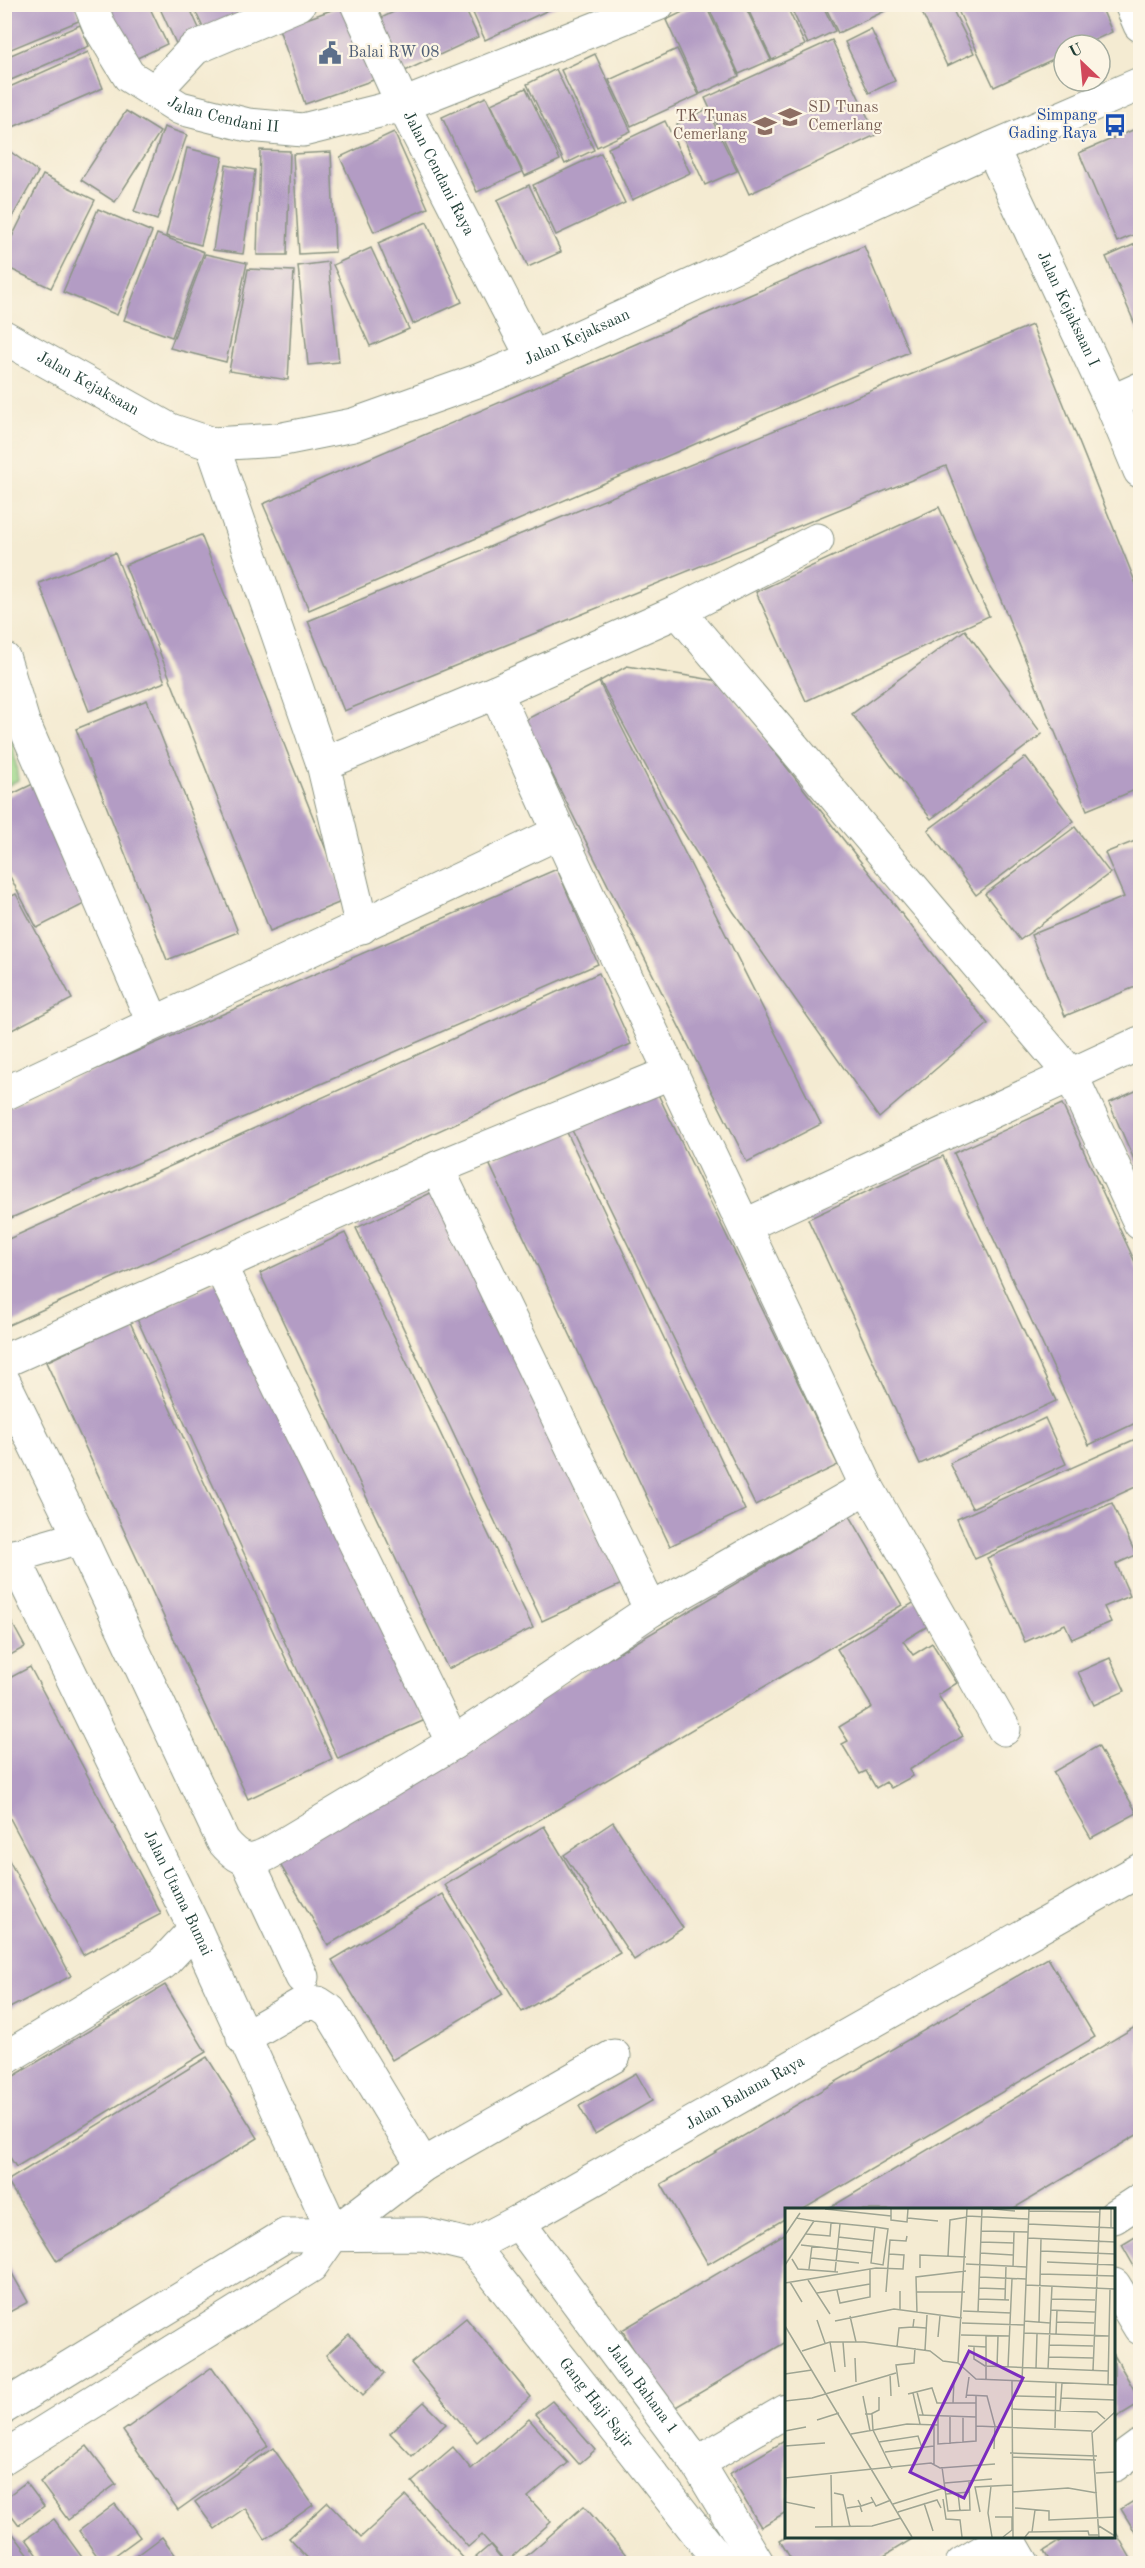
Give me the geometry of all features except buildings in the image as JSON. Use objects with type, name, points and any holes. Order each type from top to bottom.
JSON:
[{"type":"street","name":"Jalan Cendani II","points":[[90,4],[99,28],[129,76],[180,108],[248,125],[303,130],[403,105]]},
{"type":"street","points":[[154,92],[195,48],[299,4]]},
{"type":"street","points":[[357,4],[403,105]]},
{"type":"street","name":"Jalan Cendani Raya","points":[[533,358],[403,105],[612,14],[658,4]]},
{"type":"street","points":[[1131,4],[1140,25]]},
{"type":"street","name":"Jalan Kejaksaan","points":[[4,337],[170,430],[212,444],[278,440],[353,425],[447,393],[533,358],[992,148],[1140,84]]},
{"type":"street","name":"Jalan Kejaksaan I","points":[[992,148],[1111,402],[1140,471]]},
{"type":"street","points":[[1111,402],[1140,389]]},
{"type":"street","points":[[212,444],[323,764],[362,927]]},
{"type":"street","points":[[323,764],[496,692],[678,611],[817,540]]},
{"type":"street","points":[[678,611],[1071,1075],[1140,1223]]},
{"type":"street","points":[[4,659],[23,722],[153,1022]]},
{"type":"street","points":[[496,692],[558,833],[746,1225],[867,1487],[1005,1729]]},
{"type":"street","points":[[4,1094],[558,833]]},
{"type":"street","points":[[746,1225],[1140,1043]]},
{"type":"street","points":[[4,1361],[437,1168],[672,1072]]},
{"type":"street","points":[[437,1168],[651,1610]]},
{"type":"street","points":[[219,1264],[453,1743]]},
{"type":"street","points":[[4,1383],[80,1537],[224,1841],[235,1856],[247,1860],[264,1857],[453,1743],[651,1610],[867,1487]]},
{"type":"street","points":[[9,1558],[80,1537]]},
{"type":"street","name":"Jalan Utama Bumai","points":[[9,1558],[195,1929],[334,2233]]},
{"type":"street","points":[[247,1860],[302,1977]]},
{"type":"street","name":"Jalan Bahana Raya","points":[[472,2246],[1140,1870]]},
{"type":"street","points":[[4,2059],[163,1963],[195,1929]]},
{"type":"street","points":[[243,2038],[302,2004],[318,2003],[330,2011],[423,2165]]},
{"type":"street","points":[[4,2457],[311,2266],[334,2233],[423,2165],[614,2056]]},
{"type":"street","points":[[1115,2216],[1140,2200]]},
{"type":"street","name":"Jalan Bahana 1","points":[[518,2222],[697,2463],[758,2564]]},
{"type":"street","points":[[4,2407],[286,2235],[423,2234],[472,2246]]},
{"type":"street","name":"Gang Haji Sajir","points":[[472,2246],[719,2562]]},
{"type":"street","points":[[1115,2288],[1140,2328]]},
{"type":"street","points":[[697,2463],[785,2412]]},
{"type":"street","points":[[1115,2464],[1140,2446]]},
{"type":"street","points":[[962,2564],[1014,2546]]},
{"type":"green space","points":[[4,677],[18,780],[5,787],[4,787]]},
{"type":"place","name":"Balai RW 08","points":[[330,53]]},
{"type":"place","name":"SD Tunas Cemerlang","points":[[790,117]]},
{"type":"place","name":"Simpang Gading Raya","points":[[1115,125]]},
{"type":"place","name":"TK Tunas Cemerlang","points":[[765,126]]}]
